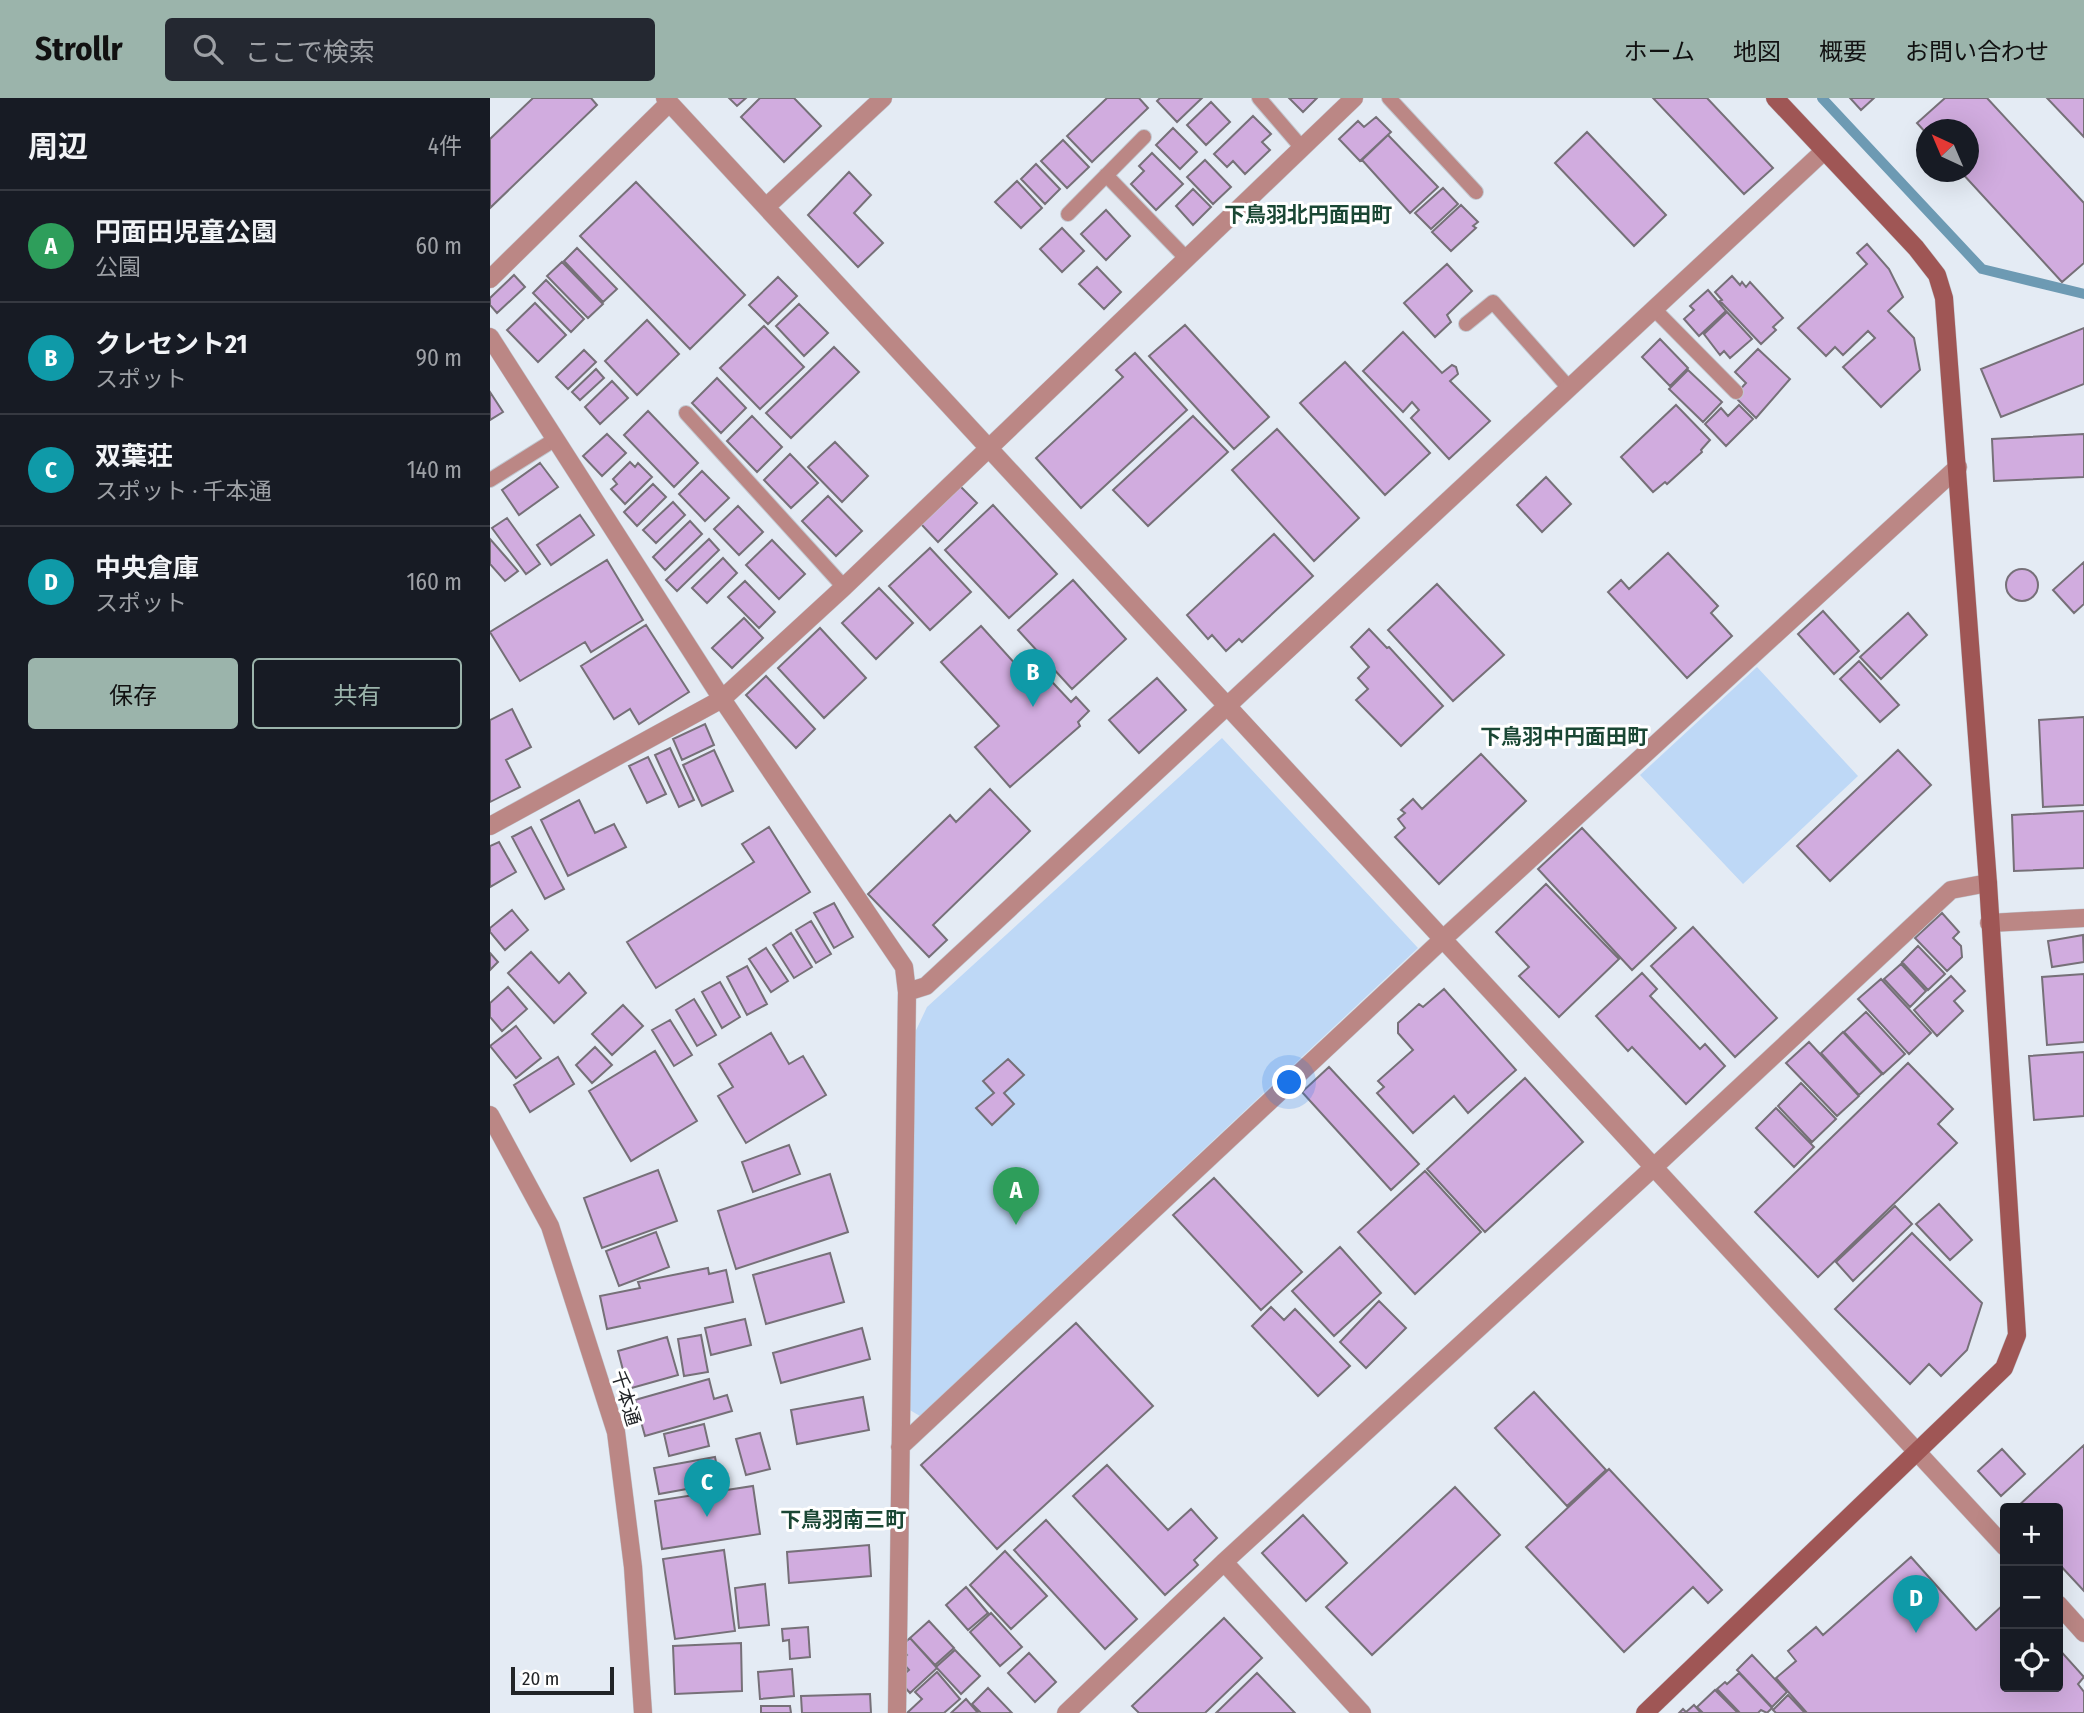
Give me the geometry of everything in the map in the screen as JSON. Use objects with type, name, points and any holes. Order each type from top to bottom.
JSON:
[{"type":"street","points":[[766,207],[883,98]]},
{"type":"street","points":[[490,826],[722,699],[844,587],[1354,98]]},
{"type":"street","points":[[1645,1713],[2004,1368],[2017,1335],[1988,883],[1944,298],[1937,275],[1916,248],[1775,98]]},
{"type":"street","points":[[490,279],[667,100],[2000,1542]]},
{"type":"street","points":[[907,992],[926,986],[1824,151]]},
{"type":"street","points":[[490,337],[722,699],[904,967],[907,992],[897,1713]]},
{"type":"street","points":[[900,1447],[1443,939],[1958,467]]},
{"type":"street","points":[[1066,1713],[1224,1562],[1951,890],[1988,883]]},
{"type":"street","points":[[1989,923],[2084,918]]},
{"type":"street","name":"千本通","points":[[490,1115],[550,1226],[616,1432],[633,1567],[643,1713]]},
{"type":"street","points":[[1224,1562],[1362,1713]]},
{"type":"street","points":[[2063,1610],[2084,1633]]},
{"type":"lane","points":[[1259,98],[1302,148]]},
{"type":"lane","points":[[1389,98],[1476,192]]},
{"type":"lane","points":[[1068,214],[1144,137]]},
{"type":"lane","points":[[1106,175],[1186,258]]},
{"type":"lane","points":[[1466,324],[1493,302],[1569,388]]},
{"type":"lane","points":[[1654,309],[1736,392]]},
{"type":"lane","points":[[686,413],[844,587]]},
{"type":"lane","points":[[490,480],[554,440]]},
{"type":"shaded area","points":[[1757,667],[1858,776],[1743,884],[1640,775]]},
{"type":"shaded area","points":[[1222,738],[1418,948],[920,1416],[908,1409],[911,1041],[927,1007]]},
{"type":"building","points":[[533,98],[591,98],[597,105],[490,208],[490,139]]},
{"type":"building","points":[[729,98],[746,98],[737,106]]},
{"type":"building","points":[[760,98],[794,98],[821,126],[784,162],[741,117]]},
{"type":"building","points":[[1107,98],[1139,98],[1148,108],[1092,162],[1067,136]]},
{"type":"building","points":[[1160,98],[1202,98],[1177,122],[1157,101]]},
{"type":"building","points":[[1289,98],[1317,98],[1303,112]]},
{"type":"building","points":[[1653,98],[1707,98],[1773,168],[1744,194]]},
{"type":"building","points":[[1850,98],[1874,98],[1861,110]]},
{"type":"building","points":[[1945,98],[1987,98],[2084,203],[2084,263],[2062,282],[1970,182],[1979,182],[1979,119],[1921,119]]},
{"type":"building","points":[[2047,98],[2084,98],[2084,137]]},
{"type":"building","points":[[1211,102],[1230,122],[1206,145],[1187,125]]},
{"type":"building","points":[[1253,116],[1271,134],[1262,142],[1270,150],[1245,174],[1233,161],[1227,167],[1214,154]]},
{"type":"building","points":[[1376,117],[1391,132],[1360,161],[1339,139],[1358,121],[1364,127]]},
{"type":"building","points":[[1173,128],[1197,152],[1180,169],[1156,145]]},
{"type":"building","points":[[1587,132],[1666,215],[1634,246],[1555,163]]},
{"type":"building","points":[[1388,135],[1438,187],[1410,213],[1362,160]]},
{"type":"building","points":[[1063,140],[1089,167],[1067,188],[1041,161]]},
{"type":"building","points":[[1152,153],[1183,184],[1156,210],[1131,184],[1144,171],[1139,166]]},
{"type":"building","points":[[1205,160],[1231,187],[1213,204],[1187,177]]},
{"type":"building","points":[[1036,164],[1060,189],[1045,204],[1021,179]]},
{"type":"building","points":[[849,172],[871,195],[854,213],[883,243],[858,267],[808,215]]},
{"type":"building","points":[[1017,181],[1042,208],[1021,228],[995,202]]},
{"type":"building","points":[[636,182],[745,295],[690,349],[580,236]]},
{"type":"building","points":[[1443,188],[1458,204],[1431,229],[1415,213]]},
{"type":"building","points":[[1193,189],[1211,207],[1193,225],[1176,206]]},
{"type":"building","points":[[1461,205],[1478,222],[1473,226],[1476,228],[1451,251],[1432,232]]},
{"type":"building","points":[[1106,210],[1130,236],[1106,260],[1081,234]]},
{"type":"building","points":[[1062,228],[1084,251],[1062,272],[1040,249]]},
{"type":"building","points":[[1867,244],[1889,269],[1903,297],[1888,311],[1914,338],[1920,370],[1881,407],[1843,367],[1875,338],[1868,331],[1843,355],[1835,347],[1826,356],[1798,328],[1867,264],[1857,253]]},
{"type":"building","points":[[577,248],[617,289],[603,302],[564,261]]},
{"type":"building","points":[[562,262],[603,304],[588,318],[547,276]]},
{"type":"building","points":[[1447,264],[1472,291],[1447,315],[1451,322],[1435,337],[1404,303]]},
{"type":"building","points":[[1097,267],[1121,292],[1104,309],[1079,284]]},
{"type":"building","points":[[514,275],[525,287],[497,313],[490,305],[490,298]]},
{"type":"building","points":[[1732,276],[1740,285],[1742,282],[1746,287],[1750,282],[1783,318],[1773,327],[1776,330],[1761,344],[1720,301],[1722,300],[1715,292]]},
{"type":"building","points":[[778,277],[797,296],[768,324],[749,305]]},
{"type":"building","points":[[546,280],[584,319],[571,332],[533,293]]},
{"type":"building","points":[[1708,290],[1726,311],[1699,336],[1684,319],[1694,310],[1690,306]]},
{"type":"building","points":[[535,303],[566,335],[538,362],[507,330]]},
{"type":"building","points":[[799,304],[828,333],[804,356],[776,326]]},
{"type":"building","points":[[1727,312],[1752,339],[1730,358],[1724,351],[1720,355],[1704,334]]},
{"type":"building","points":[[647,320],[679,354],[637,395],[605,361]]},
{"type":"building","points":[[1185,325],[1269,417],[1234,449],[1149,356]]},
{"type":"building","points":[[764,326],[804,367],[760,409],[720,368]]},
{"type":"building","points":[[2084,328],[2084,384],[2001,417],[1981,369]]},
{"type":"building","points":[[1403,332],[1442,373],[1452,365],[1456,367],[1458,374],[1450,381],[1490,421],[1449,459],[1411,418],[1419,410],[1412,402],[1403,412],[1363,371]]},
{"type":"building","points":[[1660,339],[1688,368],[1670,386],[1642,357]]},
{"type":"building","points":[[834,347],[859,372],[791,438],[766,413]]},
{"type":"building","points":[[1758,349],[1790,379],[1756,418],[1734,396],[1746,383],[1735,372]]},
{"type":"building","points":[[584,350],[596,362],[568,389],[556,377]]},
{"type":"building","points":[[1135,353],[1187,410],[1081,508],[1036,458],[1123,377],[1116,370]]},
{"type":"building","points":[[1345,362],[1430,453],[1385,495],[1300,403]]},
{"type":"building","points":[[596,369],[604,378],[580,400],[572,392]]},
{"type":"building","points":[[1688,370],[1722,402],[1703,422],[1669,389]]},
{"type":"building","points":[[717,378],[746,408],[721,433],[692,403]]},
{"type":"building","points":[[612,381],[628,398],[600,424],[585,407]]},
{"type":"building","points":[[490,392],[503,412],[490,420]]},
{"type":"building","points":[[1676,405],[1710,440],[1702,452],[1667,484],[1665,482],[1653,492],[1621,457]]},
{"type":"building","points":[[1739,405],[1753,419],[1726,446],[1705,424],[1721,408],[1728,416]]},
{"type":"building","points":[[648,411],[698,463],[674,487],[624,435]]},
{"type":"building","points":[[752,416],[782,447],[757,472],[727,441]]},
{"type":"building","points":[[1193,416],[1228,452],[1148,526],[1113,490]]},
{"type":"building","points":[[1277,429],[1359,518],[1314,561],[1232,470]]},
{"type":"building","points":[[607,434],[626,453],[602,476],[583,456]]},
{"type":"building","points":[[2084,434],[2084,477],[1994,481],[1992,439]]},
{"type":"building","points":[[835,442],[868,476],[842,502],[808,467]]},
{"type":"building","points":[[790,454],[818,483],[791,508],[764,480]]},
{"type":"building","points":[[630,462],[635,467],[638,463],[652,477],[625,504],[611,489],[617,484],[613,479]]},
{"type":"building","points":[[540,463],[558,487],[519,515],[502,490]]},
{"type":"building","points":[[702,471],[729,498],[705,521],[679,494]]},
{"type":"building","points":[[1546,477],[1571,504],[1542,532],[1517,505]]},
{"type":"building","points":[[653,484],[666,497],[637,526],[624,512]]},
{"type":"building","points":[[960,486],[977,503],[938,542],[921,524]]},
{"type":"building","points":[[828,496],[862,531],[836,556],[802,521]]},
{"type":"building","points":[[673,502],[685,515],[656,543],[643,530]]},
{"type":"building","points":[[993,505],[1057,574],[1009,618],[945,550]]},
{"type":"building","points":[[738,506],[763,532],[739,555],[714,529]]},
{"type":"building","points":[[580,515],[594,535],[551,565],[537,545]]},
{"type":"building","points":[[507,518],[540,564],[526,574],[492,528]]},
{"type":"building","points":[[690,521],[702,534],[665,570],[653,557]]},
{"type":"building","points":[[1274,534],[1313,576],[1242,642],[1239,639],[1226,651],[1212,635],[1208,639],[1187,615]]},
{"type":"building","points":[[490,539],[518,571],[505,581],[490,564]]},
{"type":"building","points":[[709,539],[719,550],[677,591],[666,580]]},
{"type":"building","points":[[772,540],[805,574],[779,599],[746,565]]},
{"type":"building","points":[[930,548],[971,592],[930,630],[889,586]]},
{"type":"building","points":[[1668,553],[1718,606],[1711,613],[1732,636],[1687,678],[1608,592],[1621,580],[1629,589]]},
{"type":"building","points":[[723,558],[737,573],[707,603],[692,588]]},
{"type":"building","points":[[607,560],[643,620],[591,652],[585,642],[520,681],[490,632]]},
{"type":"building","points":[[2084,562],[2084,604],[2074,613],[2053,590]]},
{"type":"building","points":[[2022,569],[2033,574],[2038,585],[2033,596],[2022,601],[2011,596],[2006,585],[2011,574]]},
{"type":"building","points":[[1073,580],[1126,639],[1072,689],[1018,630]]},
{"type":"building","points":[[745,581],[775,612],[759,628],[728,597]]},
{"type":"building","points":[[1437,584],[1504,655],[1453,701],[1388,630]]},
{"type":"building","points":[[879,588],[913,623],[876,659],[842,623]]},
{"type":"building","points":[[1823,611],[1859,651],[1834,674],[1798,634]]},
{"type":"building","points":[[1908,613],[1927,635],[1881,679],[1860,657]]},
{"type":"building","points":[[744,618],[763,638],[732,668],[712,648]]},
{"type":"building","points":[[646,625],[689,692],[639,724],[630,709],[614,719],[581,666]]},
{"type":"building","points":[[981,626],[1027,677],[1038,667],[1071,702],[1076,697],[1089,711],[1078,722],[1080,726],[1010,787],[975,747],[999,726],[941,662]]},
{"type":"building","points":[[820,628],[866,678],[824,718],[778,668]]},
{"type":"building","points":[[1369,629],[1443,706],[1401,746],[1356,700],[1368,689],[1358,678],[1369,667],[1351,647]]},
{"type":"building","points":[[1859,661],[1899,705],[1880,722],[1840,679]]},
{"type":"building","points":[[766,676],[815,729],[796,748],[746,695]]},
{"type":"building","points":[[1157,678],[1186,710],[1139,753],[1109,720]]},
{"type":"building","points":[[512,709],[531,747],[506,760],[520,787],[490,802],[490,720]]},
{"type":"building","points":[[2084,717],[2084,805],[2043,807],[2039,720]]},
{"type":"building","points":[[705,724],[714,745],[682,760],[673,739]]},
{"type":"building","points":[[670,748],[694,800],[679,807],[655,755]]},
{"type":"building","points":[[714,750],[733,791],[702,806],[683,765]]},
{"type":"building","points":[[1898,750],[1931,785],[1830,881],[1797,846]]},
{"type":"building","points":[[1481,754],[1526,801],[1439,884],[1395,837],[1405,828],[1398,819],[1405,813],[1401,810],[1413,799],[1422,809]]},
{"type":"building","points":[[648,757],[666,794],[647,803],[629,766]]},
{"type":"building","points":[[990,789],[1030,831],[933,925],[947,940],[929,957],[868,894],[950,815],[956,822]]},
{"type":"building","points":[[579,800],[595,833],[614,824],[626,847],[568,876],[541,820]]},
{"type":"building","points":[[2084,811],[2084,868],[2014,871],[2012,815]]},
{"type":"building","points":[[531,827],[564,889],[545,899],[512,837]]},
{"type":"building","points":[[769,827],[810,892],[656,988],[627,942],[754,862],[742,844]]},
{"type":"building","points":[[1582,828],[1676,928],[1632,970],[1538,869]]},
{"type":"building","points":[[499,842],[516,872],[490,887],[490,846]]},
{"type":"building","points":[[1546,884],[1619,959],[1559,1017],[1519,976],[1529,967],[1496,932]]},
{"type":"building","points":[[834,903],[853,937],[834,948],[814,913]]},
{"type":"building","points":[[512,910],[528,930],[505,950],[490,932],[490,928]]},
{"type":"building","points":[[1942,913],[1959,932],[1953,938],[1961,946],[1962,957],[1947,971],[1915,938]]},
{"type":"building","points":[[811,921],[831,954],[816,963],[796,930]]},
{"type":"building","points":[[1693,927],[1777,1018],[1735,1057],[1651,966]]},
{"type":"building","points":[[791,933],[812,967],[794,978],[773,945]]},
{"type":"building","points":[[2083,935],[2084,962],[2052,967],[2048,941]]},
{"type":"building","points":[[1918,946],[1945,974],[1928,990],[1902,962]]},
{"type":"building","points":[[766,948],[788,981],[771,992],[749,959]]},
{"type":"building","points":[[531,952],[559,983],[569,973],[586,993],[554,1023],[508,973]]},
{"type":"building","points":[[490,953],[498,962],[490,970]]},
{"type":"building","points":[[1901,964],[1926,991],[1910,1007],[1884,979]]},
{"type":"building","points":[[747,966],[767,1004],[747,1015],[727,977]]},
{"type":"building","points":[[1642,973],[1657,989],[1650,996],[1700,1049],[1705,1044],[1725,1066],[1686,1104],[1632,1047],[1628,1051],[1596,1016]]},
{"type":"building","points":[[2084,974],[2084,1042],[2047,1045],[2042,977]]},
{"type":"building","points":[[1951,976],[1965,991],[1954,1001],[1963,1011],[1937,1036],[1914,1010]]},
{"type":"building","points":[[1881,979],[1931,1033],[1909,1054],[1858,999]]},
{"type":"building","points":[[720,982],[740,1017],[722,1028],[702,992]]},
{"type":"building","points":[[508,987],[527,1009],[502,1031],[490,1017],[490,1003]]},
{"type":"building","points":[[1444,989],[1516,1070],[1468,1113],[1454,1096],[1413,1133],[1377,1093],[1384,1087],[1378,1081],[1413,1050],[1398,1033],[1398,1023],[1419,1004],[1423,1007]]},
{"type":"building","points":[[694,999],[716,1035],[697,1046],[676,1010]]},
{"type":"building","points":[[623,1005],[643,1026],[612,1055],[592,1034]]},
{"type":"building","points":[[1866,1012],[1905,1054],[1883,1074],[1844,1032]]},
{"type":"building","points":[[670,1020],[692,1055],[674,1066],[652,1030]]},
{"type":"building","points":[[516,1026],[541,1058],[516,1078],[490,1046]]},
{"type":"building","points":[[1843,1032],[1882,1074],[1859,1095],[1821,1053]]},
{"type":"building","points":[[771,1033],[789,1064],[803,1056],[826,1095],[746,1143],[718,1096],[733,1087],[719,1064]]},
{"type":"building","points":[[1809,1042],[1859,1096],[1837,1116],[1786,1063]]},
{"type":"building","points":[[595,1047],[612,1065],[592,1083],[576,1065]]},
{"type":"building","points":[[655,1051],[697,1121],[631,1161],[589,1091]]},
{"type":"building","points":[[2084,1052],[2084,1116],[2034,1120],[2029,1056]]},
{"type":"building","points":[[558,1057],[574,1084],[530,1112],[514,1085]]},
{"type":"building","points":[[1008,1059],[1024,1075],[1004,1093],[1014,1104],[992,1125],[976,1108],[994,1093],[983,1081]]},
{"type":"building","points":[[1908,1063],[1953,1109],[1938,1124],[1957,1143],[1818,1277],[1755,1212]]},
{"type":"building","points":[[1329,1067],[1419,1164],[1391,1190],[1302,1092]]},
{"type":"building","points":[[1525,1078],[1583,1142],[1485,1232],[1427,1169]]},
{"type":"building","points":[[1801,1083],[1836,1119],[1812,1142],[1778,1106]]},
{"type":"building","points":[[1776,1108],[1814,1147],[1794,1167],[1756,1128]]},
{"type":"building","points":[[789,1145],[800,1174],[753,1192],[742,1162]]},
{"type":"building","points":[[658,1170],[677,1221],[602,1248],[584,1198]]},
{"type":"building","points":[[1425,1171],[1481,1232],[1415,1294],[1358,1232]]},
{"type":"building","points":[[830,1174],[848,1232],[736,1269],[718,1211]]},
{"type":"building","points":[[1214,1178],[1302,1272],[1261,1310],[1173,1215]]},
{"type":"building","points":[[1939,1204],[1972,1240],[1950,1260],[1916,1224]]},
{"type":"building","points":[[1895,1206],[1912,1224],[1853,1281],[1836,1262]]},
{"type":"building","points":[[656,1232],[669,1267],[619,1286],[606,1251]]},
{"type":"building","points":[[1912,1233],[1982,1303],[1967,1350],[1941,1376],[1929,1364],[1910,1384],[1835,1309]]},
{"type":"building","points":[[1340,1247],[1381,1293],[1334,1336],[1292,1291]]},
{"type":"building","points":[[830,1253],[844,1302],[766,1324],[753,1275]]},
{"type":"building","points":[[708,1268],[709,1274],[726,1270],[733,1302],[607,1329],[600,1296],[640,1288],[638,1282]]},
{"type":"building","points":[[1379,1301],[1406,1328],[1366,1368],[1340,1342]]},
{"type":"building","points":[[1271,1307],[1284,1320],[1295,1309],[1350,1366],[1318,1396],[1252,1326]]},
{"type":"building","points":[[745,1319],[751,1345],[711,1355],[705,1328]]},
{"type":"building","points":[[1076,1323],[1153,1406],[997,1549],[921,1465]]},
{"type":"building","points":[[862,1328],[870,1359],[781,1383],[773,1353]]},
{"type":"building","points":[[701,1335],[708,1372],[684,1376],[678,1339]]},
{"type":"building","points":[[667,1337],[678,1375],[628,1389],[618,1351]]},
{"type":"building","points":[[709,1379],[714,1399],[727,1395],[732,1411],[645,1436],[635,1400]]},
{"type":"building","points":[[1534,1392],[1606,1470],[1567,1506],[1495,1428]]},
{"type":"building","points":[[863,1397],[869,1430],[797,1444],[791,1410]]},
{"type":"building","points":[[704,1424],[709,1446],[669,1456],[664,1434]]},
{"type":"building","points":[[760,1433],[770,1469],[746,1475],[736,1439]]},
{"type":"building","points":[[2084,1445],[2084,1591],[2063,1568],[2063,1503],[2021,1503]]},
{"type":"building","points":[[2002,1449],[2025,1474],[2001,1496],[1978,1471]]},
{"type":"building","points":[[715,1457],[720,1483],[659,1494],[654,1468]]},
{"type":"building","points":[[1107,1465],[1168,1530],[1191,1509],[1217,1538],[1194,1560],[1198,1565],[1165,1595],[1073,1496]]},
{"type":"building","points":[[1609,1469],[1722,1590],[1708,1603],[1693,1587],[1624,1652],[1526,1547]]},
{"type":"building","points":[[753,1486],[760,1534],[662,1549],[655,1501]]},
{"type":"building","points":[[1455,1487],[1500,1535],[1372,1655],[1326,1607]]},
{"type":"building","points":[[1303,1515],[1347,1563],[1306,1601],[1262,1553]]},
{"type":"building","points":[[1046,1520],[1137,1619],[1105,1649],[1014,1550]]},
{"type":"building","points":[[869,1545],[871,1576],[789,1583],[787,1552]]},
{"type":"building","points":[[724,1550],[735,1631],[675,1639],[663,1559]]},
{"type":"building","points":[[1005,1551],[1047,1596],[1011,1629],[970,1585]]},
{"type":"building","points":[[1911,1557],[1976,1630],[2000,1608],[2000,1692],[2063,1692],[2063,1654],[2084,1677],[2078,1684],[2084,1692],[2084,1713],[1807,1713],[1776,1678],[1796,1661],[1788,1651],[1816,1627],[1823,1635]]},
{"type":"building","points":[[765,1584],[769,1625],[739,1628],[735,1588]]},
{"type":"building","points":[[966,1587],[988,1613],[968,1630],[946,1605]]},
{"type":"building","points":[[991,1613],[1022,1647],[1000,1666],[970,1632]]},
{"type":"building","points":[[1224,1618],[1262,1658],[1205,1713],[1139,1713],[1132,1706]]},
{"type":"building","points":[[929,1621],[954,1648],[935,1665],[910,1638]]},
{"type":"building","points":[[808,1627],[810,1657],[790,1659],[789,1640],[783,1641],[782,1629]]},
{"type":"building","points":[[910,1638],[937,1668],[910,1693],[902,1684],[901,1677],[909,1670],[901,1661],[907,1655],[900,1647]]},
{"type":"building","points":[[741,1643],[742,1691],[675,1694],[673,1646]]},
{"type":"building","points":[[955,1650],[980,1676],[961,1694],[936,1667]]},
{"type":"building","points":[[1029,1653],[1056,1682],[1035,1702],[1008,1673]]},
{"type":"building","points":[[1752,1655],[1787,1692],[1772,1707],[1737,1670]]},
{"type":"building","points":[[792,1669],[794,1696],[760,1699],[758,1672]]},
{"type":"building","points":[[937,1672],[960,1699],[944,1713],[907,1713],[922,1699],[915,1692]]},
{"type":"building","points":[[1257,1673],[1295,1713],[1216,1713]]},
{"type":"building","points":[[1739,1673],[1772,1708],[1767,1713],[1761,1710],[1758,1713],[1740,1713],[1717,1689]]},
{"type":"building","points":[[988,1688],[1012,1713],[981,1713],[972,1704]]},
{"type":"building","points":[[1715,1690],[1738,1713],[1703,1713],[1697,1707]]},
{"type":"building","points":[[870,1694],[871,1713],[802,1713],[801,1696]]},
{"type":"building","points":[[1788,1695],[1805,1713],[1776,1713],[1773,1710]]},
{"type":"building","points":[[966,1699],[978,1713],[951,1713]]},
{"type":"building","points":[[1694,1705],[1701,1713],[1679,1713],[1683,1709],[1686,1712]]},
{"type":"building","points":[[761,1706],[790,1706],[791,1713],[761,1713]]},
{"type":"waterway","points":[[1822,98],[1982,269],[2084,294]]},
{"type":"place","name":"クレセント21","points":[[1033,707]]},
{"type":"place","name":"円面田児童公園","points":[[1016,1225]]},
{"type":"place","name":"双葉荘","points":[[707,1517]]},
{"type":"place","name":"中央倉庫","points":[[1916,1633]]},
{"type":"district","name":"下鳥羽北円面田町","points":[[1308,215]]},
{"type":"district","name":"下鳥羽中円面田町","points":[[1564,737]]},
{"type":"district","name":"下鳥羽南三町","points":[[843,1520]]}]
